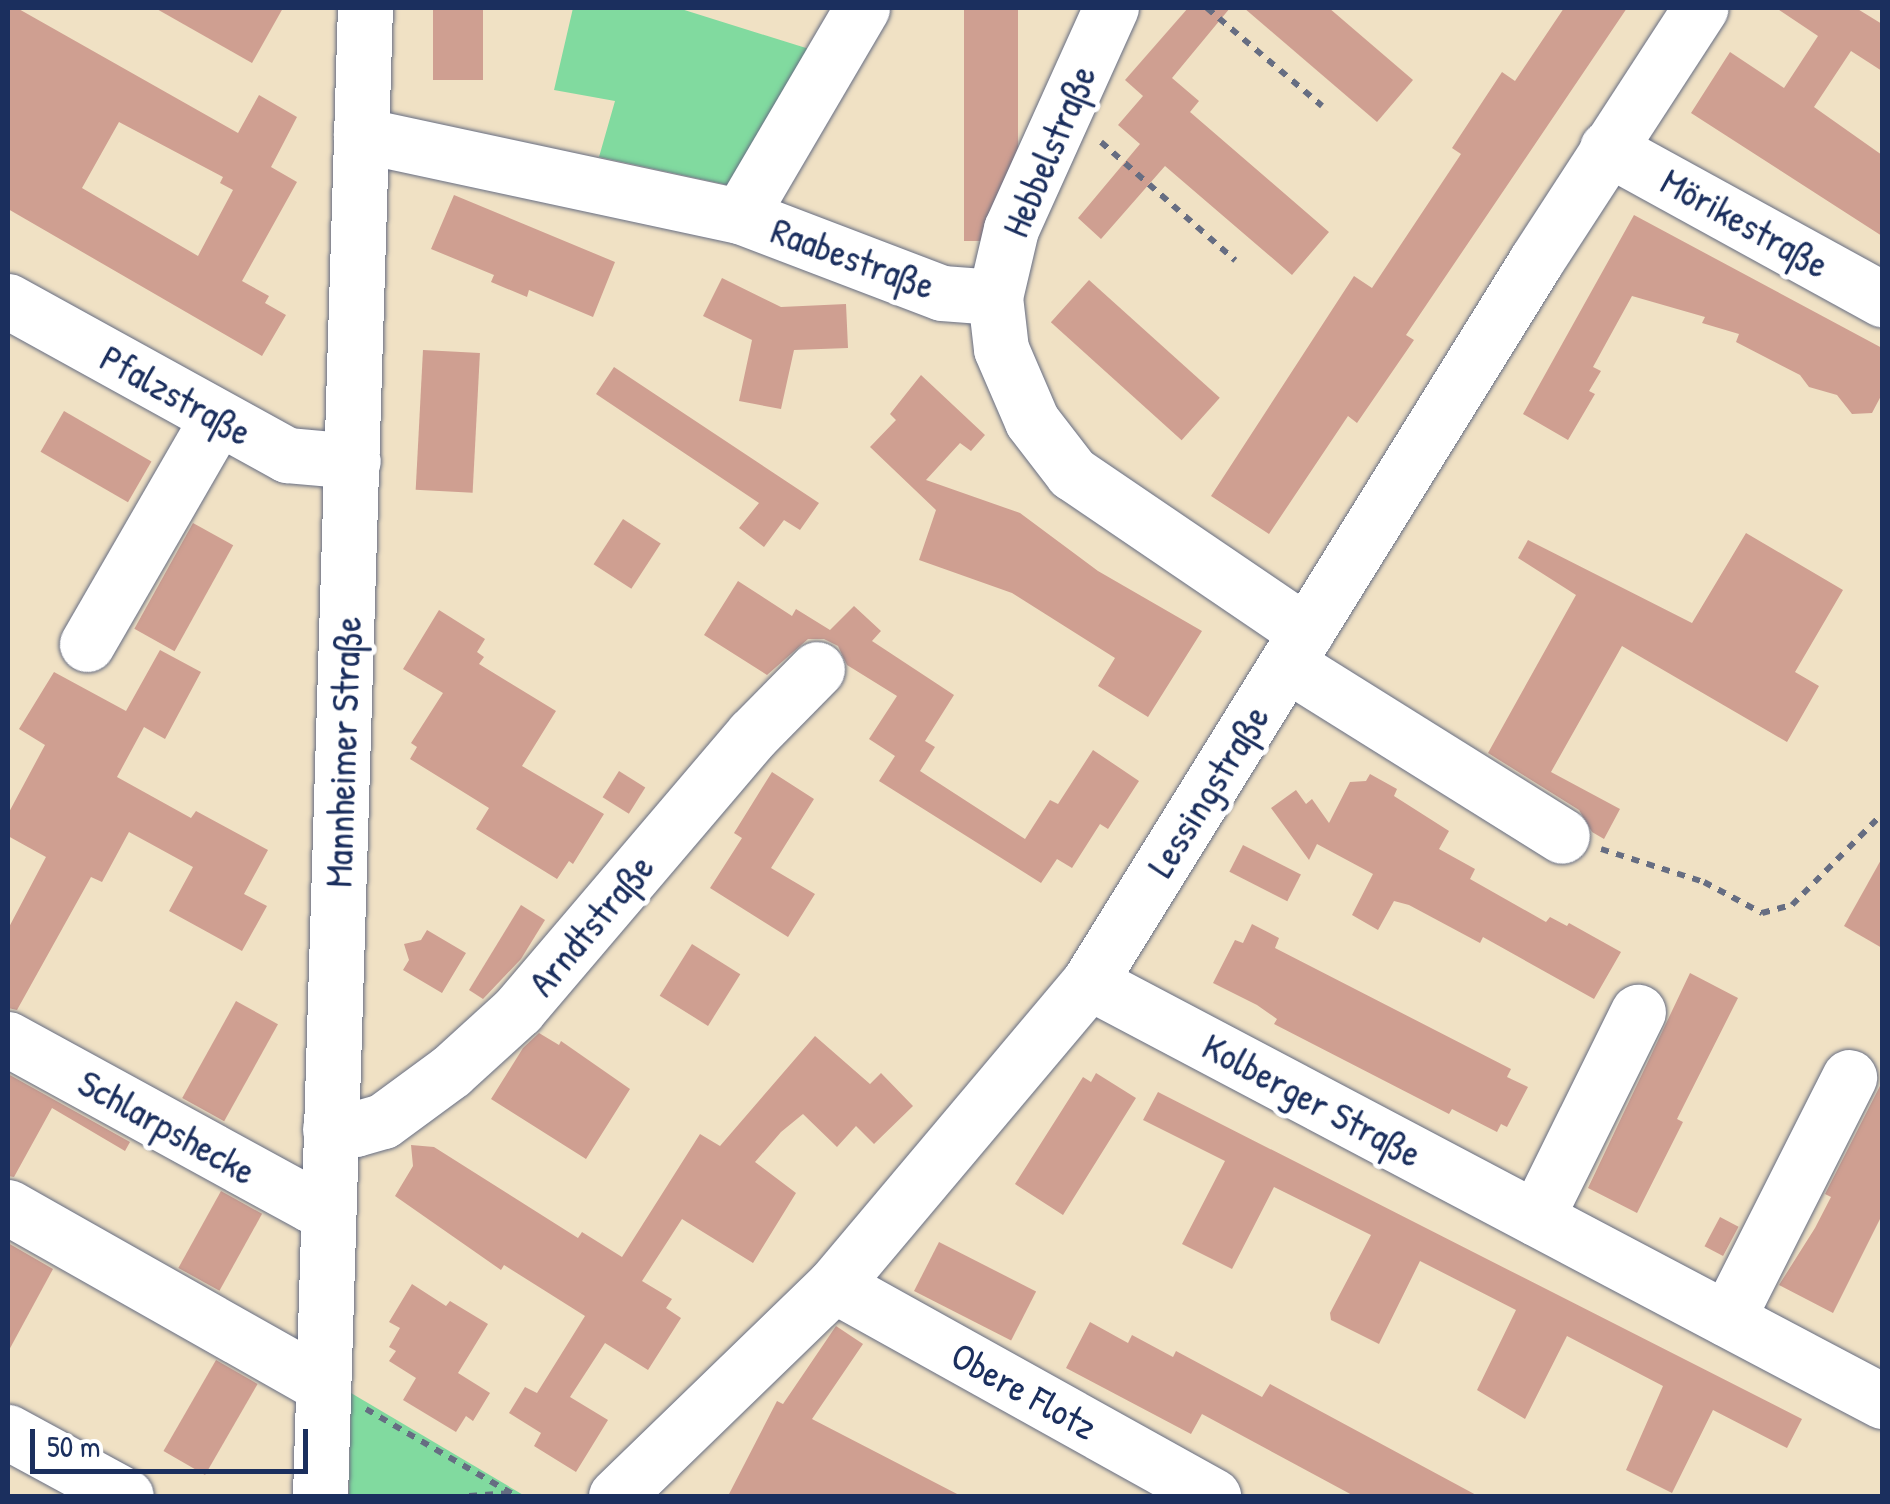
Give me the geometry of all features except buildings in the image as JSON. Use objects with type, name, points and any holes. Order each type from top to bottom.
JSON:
[{"type":"street","name":"Mannheimer Straße","points":[[320,1496],[365,8]]},
{"type":"street","points":[[740,216],[862,8]]},
{"type":"street","name":"Hebbelstraße","points":[[996,297],[1012,229],[1112,8]]},
{"type":"street","name":"Lessingstraße","points":[[616,1496],[834,1286],[1089,982],[1607,148],[1700,8]]},
{"type":"street","name":"Raabestraße","points":[[361,135],[740,216],[942,293],[996,297]]},
{"type":"street","name":"Mörikestraße","points":[[1607,148],[1882,299]]},
{"type":"street","points":[[996,297],[1002,349],[1032,421],[1072,473],[1296,648],[1562,836]]},
{"type":"street","name":"Pfalzstraße","points":[[8,301],[287,455],[353,461]]},
{"type":"street","points":[[87,644],[217,419]]},
{"type":"street","name":"Arndtstraße","points":[[330,1129],[355,1130],[383,1122],[451,1071],[518,1010],[753,734],[817,668]]},
{"type":"street","name":"Kolberger Straße","points":[[1089,982],[1882,1402]]},
{"type":"street","points":[[1536,1218],[1638,1012]]},
{"type":"street","name":"Schlarpshecke","points":[[8,1040],[310,1206],[328,1210]]},
{"type":"street","points":[[1727,1319],[1849,1076]]},
{"type":"street","points":[[8,1207],[321,1384]]},
{"type":"street","name":"Obere Flotz","points":[[834,1286],[1213,1496]]},
{"type":"street","points":[[8,1432],[126,1496]]},
{"type":"path","points":[[1207,8],[1322,106]]},
{"type":"path","points":[[1065,111],[1235,260]]},
{"type":"path","points":[[1562,836],[1704,882],[1762,913],[1792,905],[1882,814]]},
{"type":"path","points":[[321,1384],[512,1494]]},
{"type":"path","points":[[469,1496],[512,1494]]},
{"type":"green space","points":[[573,8],[678,8],[822,53],[742,188],[599,157],[615,101],[554,90]]},
{"type":"green space","points":[[351,1393],[525,1496],[349,1496]]}]
